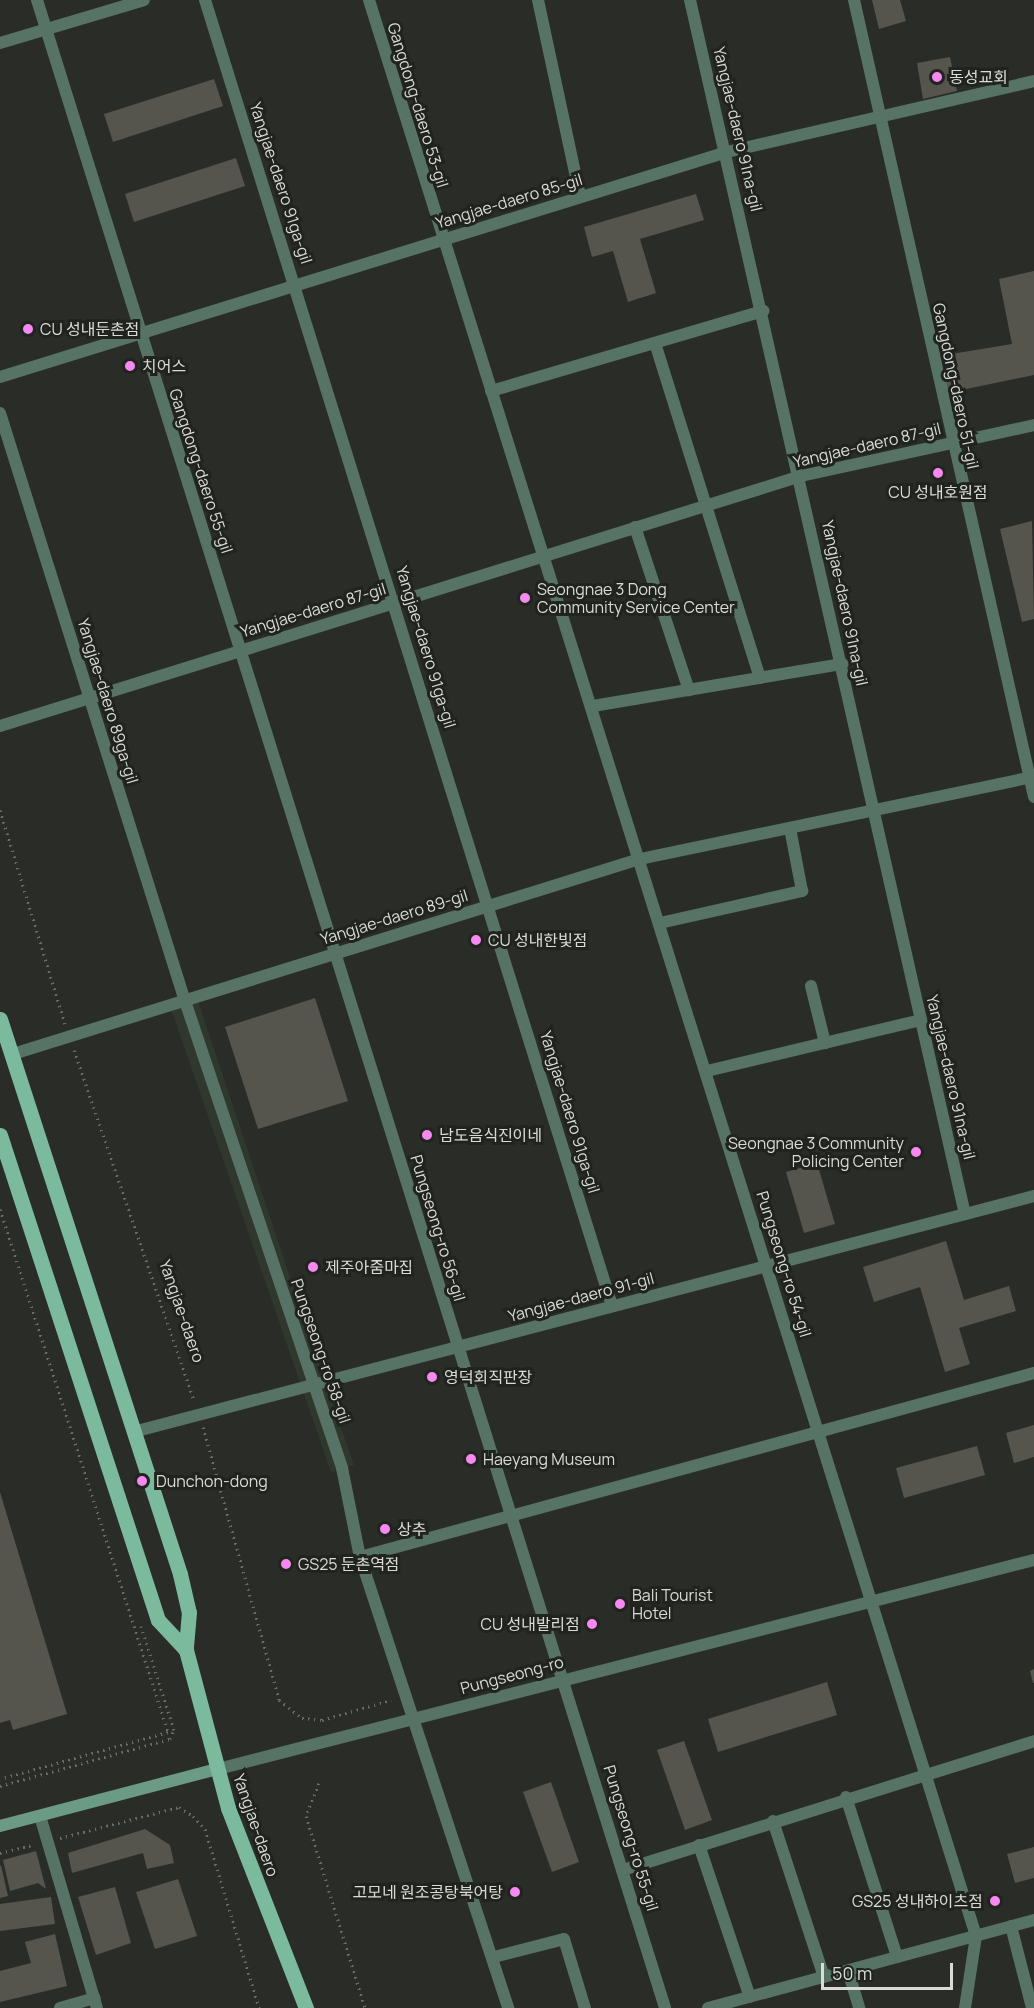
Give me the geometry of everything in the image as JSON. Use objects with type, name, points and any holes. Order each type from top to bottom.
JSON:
[{"type":"main road","name":"Yangjae-daero","points":[[0,1019],[137,1431],[189,1612],[186,1650],[218,1769],[306,2008]]},
{"type":"main road","name":"Yangjae-daero","points":[[0,1135],[158,1620],[186,1650]]},
{"type":"main road","name":"Pungseong-ro","points":[[0,1826],[218,1769]]},
{"type":"street","name":"Gangdong-daero 55-gil","points":[[37,0],[139,333],[241,649],[335,952]]},
{"type":"street","points":[[0,43],[144,0]]},
{"type":"street","name":"Yangjae-daero 91ga-gil","points":[[206,0],[612,1305]]},
{"type":"street","name":"Gangdong-daero 53-gil","points":[[369,0],[441,238],[546,554],[640,859]]},
{"type":"street","points":[[538,0],[580,196]]},
{"type":"street","name":"Yangjae-daero 91na-gil","points":[[690,0],[801,476],[965,1214]]},
{"type":"street","name":"Gangdong-daero 51-gil","points":[[854,0],[952,443],[1032,778],[1034,797]]},
{"type":"street","name":"Yangjae-daero 85-gil","points":[[0,377],[441,238],[727,152],[1034,81]]},
{"type":"street","points":[[491,391],[763,311]]},
{"type":"street","points":[[655,343],[708,504],[760,678]]},
{"type":"street","name":"Yangjae-daero 89ga-gil","points":[[0,413],[184,998]]},
{"type":"street","name":"Yangjae-daero 87-gil","points":[[0,726],[89,696],[801,476],[1034,425]]},
{"type":"street","points":[[635,527],[689,690]]},
{"type":"street","points":[[593,706],[842,664]]},
{"type":"street","name":"Yangjae-daero 89-gil","points":[[13,1054],[184,998],[640,859],[1032,778]]},
{"type":"street","points":[[660,923],[802,891],[790,828]]},
{"type":"street","name":"Pungseong-ro 54-gil","points":[[640,859],[976,1936]]},
{"type":"street","name":"Pungseong-ro 56-gil","points":[[335,952],[565,1678]]},
{"type":"street","points":[[811,986],[825,1043]]},
{"type":"street","name":"Pungseong-ro 58-gil","points":[[184,998],[342,1468],[360,1557],[403,1696],[494,1957],[508,2008]]},
{"type":"street","points":[[707,1071],[921,1020]]},
{"type":"street","name":"Yangjae-daero 91-gil","points":[[137,1431],[200,1418],[315,1384],[1034,1196]]},
{"type":"street","points":[[360,1557],[513,1512],[819,1433],[1034,1373]]},
{"type":"street","name":"Pungseong-ro","points":[[218,1769],[565,1678],[1034,1560]]},
{"type":"street","name":"Pungseong-ro 55-gil","points":[[565,1678],[665,2008]]},
{"type":"street","points":[[623,1870],[925,1772],[1034,1741]]},
{"type":"street","points":[[846,1797],[897,1957]]},
{"type":"street","points":[[40,1816],[96,2003],[60,2008]]},
{"type":"street","points":[[772,1821],[824,1977]]},
{"type":"street","points":[[699,1845],[750,1997]]},
{"type":"street","points":[[708,2008],[1034,1920]]},
{"type":"street","points":[[1011,1926],[1032,2008]]},
{"type":"street","points":[[964,2008],[976,1936]]},
{"type":"street","points":[[494,1957],[564,1939],[585,2008]]},
{"type":"street","points":[[848,1971],[859,2008]]},
{"type":"path","name":"Yangjae-daero","points":[[0,810],[69,1036],[200,1418],[279,1700],[302,1718],[322,1720],[403,1696]]},
{"type":"path","points":[[0,1209],[168,1732],[0,1779]]},
{"type":"path","points":[[0,1786],[170,1739],[174,1730]]},
{"type":"path","points":[[319,1783],[306,1816],[365,2008]]},
{"type":"path","points":[[0,1854],[179,1807],[193,1816],[204,1829],[259,2008]]},
{"type":"shaded area","points":[[196,995],[354,1465],[331,1472],[169,1003]]},
{"type":"building","points":[[872,0],[900,0],[906,21],[879,29]]},
{"type":"building","name":"동성교회","points":[[950,57],[957,91],[923,99],[917,63]]},
{"type":"building","points":[[214,79],[223,106],[113,142],[104,114]]},
{"type":"building","points":[[236,158],[245,186],[134,222],[125,194]]},
{"type":"building","points":[[696,194],[704,220],[640,239],[656,293],[628,302],[613,251],[592,257],[584,227]]},
{"type":"building","points":[[1034,271],[1034,375],[947,393],[939,356],[1012,344],[999,279]]},
{"type":"building","points":[[1032,521],[1034,619],[1022,622],[1000,529]]},
{"type":"building","points":[[315,998],[348,1101],[258,1129],[225,1027]]},
{"type":"building","points":[[817,1163],[835,1224],[804,1233],[786,1172]]},
{"type":"building","points":[[946,1241],[964,1300],[1009,1286],[1016,1311],[959,1328],[970,1364],[945,1372],[920,1287],[874,1302],[863,1267]]},
{"type":"building","points":[[1034,1425],[1034,1457],[1014,1463],[1006,1433]]},
{"type":"building","points":[[977,1446],[985,1475],[904,1498],[896,1468]]},
{"type":"building","points":[[0,1492],[67,1714],[13,1730],[10,1720],[0,1723]]},
{"type":"building","points":[[1034,1669],[1034,1683],[1033,1683],[1030,1671]]},
{"type":"building","points":[[827,1682],[837,1715],[718,1752],[708,1719]]},
{"type":"building","points":[[684,1741],[712,1820],[685,1830],[657,1750]]},
{"type":"building","points":[[551,1782],[579,1862],[552,1872],[523,1792]]},
{"type":"building","points":[[145,1829],[170,1845],[174,1863],[147,1869],[143,1853],[72,1873],[68,1853]]},
{"type":"building","points":[[1034,1847],[1034,1878],[1015,1883],[1007,1854]]},
{"type":"building","points":[[36,1851],[46,1889],[38,1883],[10,1891],[3,1860]]},
{"type":"building","points":[[0,1866],[8,1896],[0,1898]]},
{"type":"building","points":[[178,1879],[197,1936],[155,1949],[136,1892]]},
{"type":"building","points":[[115,1887],[131,1943],[96,1955],[78,1897]]},
{"type":"building","points":[[51,1897],[55,1924],[0,1931],[0,1904]]},
{"type":"building","points":[[55,1934],[67,1986],[0,2002],[0,1971],[31,1963],[25,1942]]},
{"type":"place","name":"동성교회","points":[[937,77]]},
{"type":"place","name":"CU 성내둔촌점","points":[[28,329]]},
{"type":"place","name":"치어스","points":[[130,366]]},
{"type":"place","name":"CU 성내호원점","points":[[938,473]]},
{"type":"place","name":"Seongnae 3 Dong Community Service Center","points":[[525,598]]},
{"type":"place","name":"CU 성내한빛점","points":[[476,940]]},
{"type":"place","name":"남도음식진이네","points":[[427,1135]]},
{"type":"place","name":"Seongnae 3 Community Policing Center","points":[[916,1152]]},
{"type":"place","name":"제주아줌마집","points":[[313,1267]]},
{"type":"place","name":"영덕회직판장","points":[[432,1377]]},
{"type":"place","name":"Haeyang Museum","points":[[471,1459]]},
{"type":"place","name":"Dunchon-dong","points":[[142,1481]]},
{"type":"place","name":"상추","points":[[385,1529]]},
{"type":"place","name":"GS25 둔촌역점","points":[[286,1564]]},
{"type":"place","name":"Bali Tourist Hotel","points":[[620,1604]]},
{"type":"place","name":"CU 성내발리점","points":[[592,1624]]},
{"type":"place","name":"고모네 원조콩탕북어탕","points":[[515,1892]]},
{"type":"place","name":"GS25 성내하이츠점","points":[[995,1901]]}]
